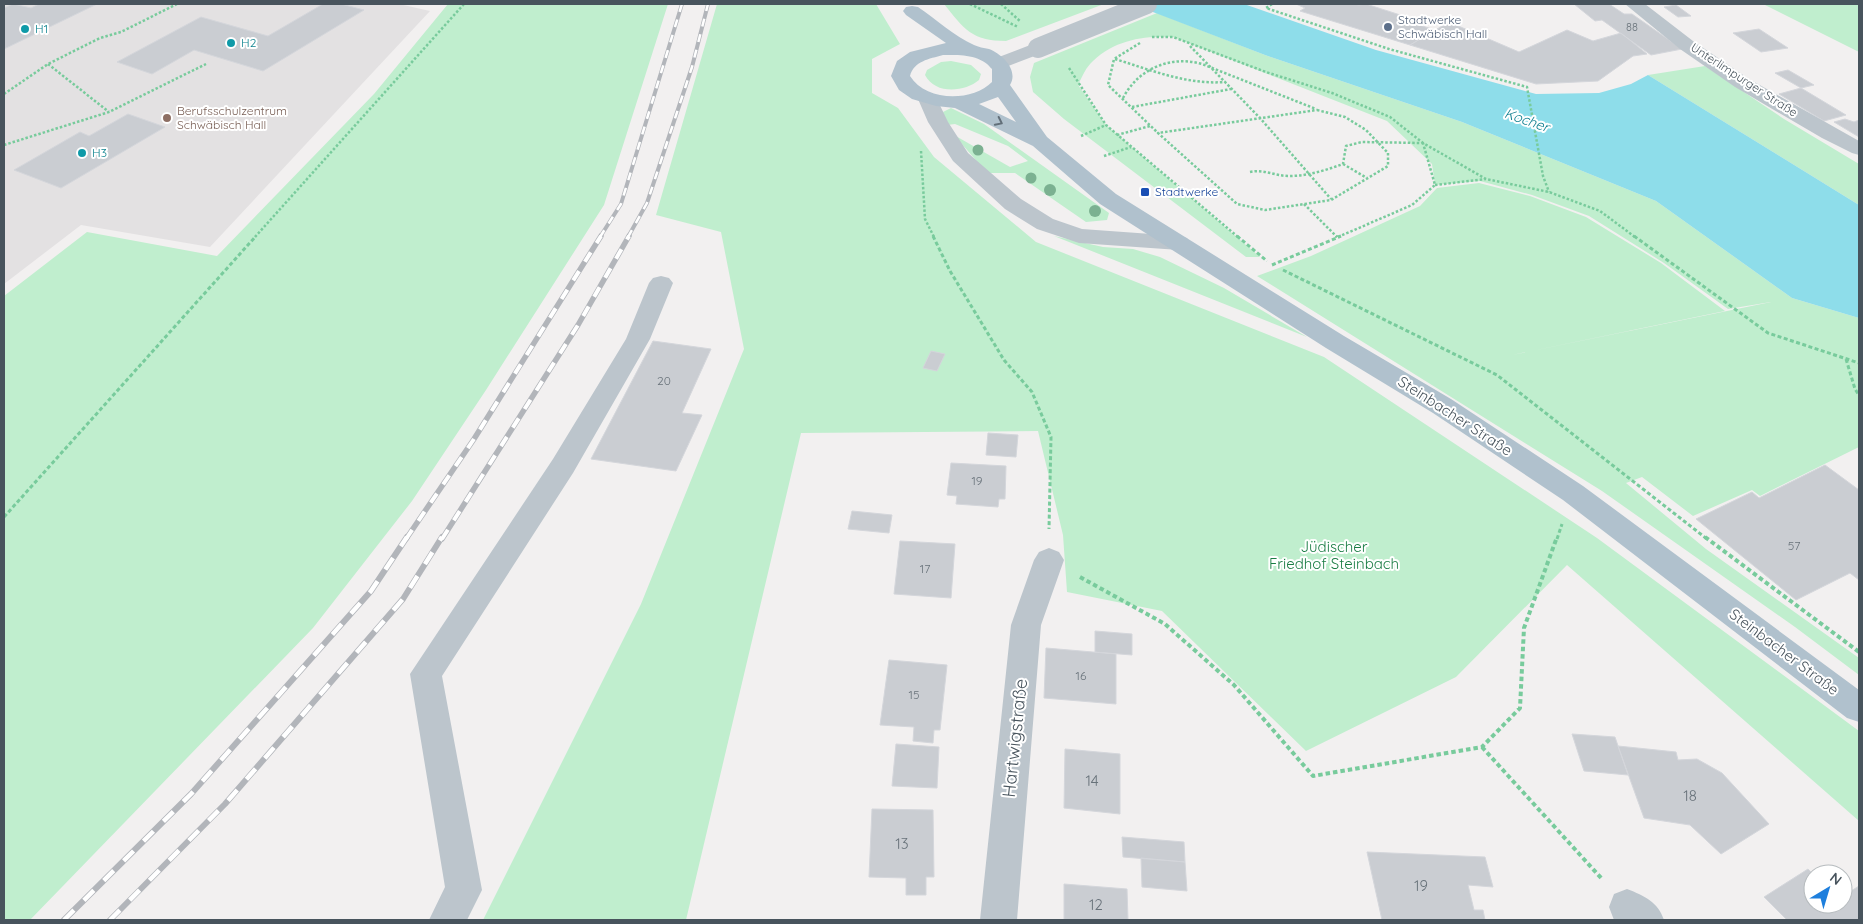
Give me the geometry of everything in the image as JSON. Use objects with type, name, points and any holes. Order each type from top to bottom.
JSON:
[{"type":"main road","points":[[912,28],[942,49],[968,50]]},
{"type":"main road","points":[[912,28],[988,57],[998,64],[1003,72],[1003,81],[996,89],[985,96],[958,102],[928,99],[915,94],[900,79],[912,28]]},
{"type":"main road","name":"Steinbacher Straße","points":[[1000,85],[1040,142]]},
{"type":"main road","name":"Steinbacher Straße","points":[[958,102],[1040,142],[1108,199],[1335,342],[1442,406],[1573,493],[1859,708]]},
{"type":"street","points":[[998,64],[1147,4]]},
{"type":"street","name":"Unterlimpurger Straße","points":[[1634,4],[1716,66],[1819,128],[1859,149]]},
{"type":"street","points":[[928,99],[960,157],[1013,204],[1045,224],[1079,236],[1179,243]]},
{"type":"street","points":[[447,920],[464,890],[426,674],[563,466],[638,339],[661,283]]},
{"type":"street","name":"Hartwigstraße","points":[[998,920],[1026,625],[1049,560]]},
{"type":"path","points":[[4,94],[48,64],[100,38],[120,32],[177,4]]},
{"type":"path","points":[[4,517],[464,4]]},
{"type":"path","points":[[970,4],[1018,27]]},
{"type":"path","points":[[1002,4],[1021,22]]},
{"type":"path","points":[[1272,4],[1266,8],[1389,48],[1527,87],[1544,176],[1549,192]]},
{"type":"path","points":[[1151,36],[1173,37],[1266,72],[1332,93],[1390,117],[1423,143],[1486,179],[1549,192],[1600,211],[1768,333],[1859,363]]},
{"type":"path","points":[[1122,98],[1127,87],[1135,77],[1150,69],[1166,63],[1191,62],[1317,110],[1345,117],[1366,130],[1379,142],[1388,153],[1388,166],[1331,200],[1265,210],[1237,204],[1150,126],[1108,85],[1114,59],[1121,53],[1144,41]]},
{"type":"path","points":[[1188,44],[1260,118],[1331,200]]},
{"type":"path","points":[[1114,59],[1189,80],[1214,84],[1225,82]]},
{"type":"path","points":[[1066,62],[1106,125],[1273,265],[1497,375],[1698,532],[1859,652]]},
{"type":"path","points":[[48,64],[109,112]]},
{"type":"path","points":[[4,145],[109,112],[206,64]]},
{"type":"path","points":[[1132,108],[1232,88]]},
{"type":"path","points":[[1158,133],[1317,110]]},
{"type":"path","points":[[1081,136],[1106,125]]},
{"type":"path","points":[[1118,135],[1150,126]]},
{"type":"path","points":[[942,127],[924,131],[920,147],[924,219],[950,271],[1004,360],[1032,392],[1051,436],[1049,560],[1164,624],[1234,685],[1314,776],[1482,746],[1520,708],[1524,628],[1573,493]]},
{"type":"path","points":[[1343,164],[1346,146],[1362,142],[1423,143]]},
{"type":"path","points":[[1423,143],[1435,185]]},
{"type":"path","points":[[1099,158],[1132,147]]},
{"type":"path","points":[[1250,172],[1259,169],[1287,176],[1319,172],[1343,164],[1367,178]]},
{"type":"path","points":[[1273,265],[1412,205],[1435,185],[1486,179]]},
{"type":"path","points":[[1303,204],[1337,237]]},
{"type":"path","points":[[1846,359],[1855,390],[1859,395]]},
{"type":"path","points":[[1482,746],[1636,913]]},
{"type":"shaded area","name":"Berufsschulzentrum Schwäbisch Hall","points":[[4,4],[399,4],[430,11],[210,247],[81,225],[4,284]]},
{"type":"green space","points":[[448,4],[668,4],[604,205],[486,390],[412,501],[313,628],[30,920],[4,920],[4,296],[87,232],[217,256],[374,94]]},
{"type":"green space","name":"Jüdischer Friedhof Steinbach","points":[[717,4],[876,4],[900,44],[872,59],[872,93],[898,108],[934,157],[1036,242],[1324,357],[1597,538],[1859,731],[1859,821],[1567,565],[1456,677],[1306,751],[1162,611],[1067,592],[1063,535],[1038,431],[801,433],[686,920],[483,920],[641,604],[744,349],[721,232],[656,215]]},
{"type":"green space","points":[[944,4],[1104,4],[1006,41],[985,39],[970,32],[963,27]]},
{"type":"green space","points":[[1859,4],[1859,52],[1765,5]]},
{"type":"green space","points":[[1157,13],[1265,55],[1462,122],[1656,201],[1792,298],[1859,318],[1859,447],[1760,496],[1752,490],[1693,516],[1642,477],[1626,483],[1706,549],[1859,658],[1859,675],[1795,627],[1602,491],[1257,276],[1311,256],[1420,206],[1437,188],[1479,183],[1530,196],[1586,217],[1661,263],[1725,311],[1512,355],[1771,302],[1728,309],[1664,263],[1589,216],[1532,195],[1480,181],[1435,185],[1432,164],[1387,121],[1173,37],[1151,37],[1130,41],[1111,48],[1102,54],[1088,66],[1078,85],[1106,125],[1260,257],[1246,257],[1064,119],[1033,92],[1030,77],[1034,63]]},
{"type":"green space","points":[[951,61],[971,65],[981,74],[979,80],[966,87],[950,90],[936,86],[925,75],[927,70],[941,62]]},
{"type":"green space","points":[[1705,66],[1784,119],[1859,164],[1859,205],[1648,75]]},
{"type":"green space","points":[[951,108],[984,124],[1109,213],[1107,220],[1086,222],[1015,173],[987,173],[954,135],[1010,167],[1028,161],[1008,146],[955,124],[947,125],[943,112]]},
{"type":"green space","points":[[1054,236],[1103,247],[1133,249],[1160,257],[1224,288],[1307,337]]},
{"type":"water","name":"Kocher","points":[[1132,4],[1244,4],[1376,50],[1536,94],[1599,93],[1631,84],[1648,75],[1859,205],[1859,318],[1792,298],[1656,201],[1462,122],[1265,55]]},
{"type":"building","name":"H1","points":[[13,4],[31,8],[39,4],[97,4],[4,49],[4,8]]},
{"type":"building","name":"H2","points":[[323,4],[341,4],[364,10],[263,71],[194,50],[152,74],[117,62],[201,17],[268,36]]},
{"type":"building","name":"Stadtwerke Schwäbisch Hall","points":[[1296,4],[1366,4],[1419,21],[1416,24],[1435,30],[1410,45],[1300,11],[1305,8]]},
{"type":"building","points":[[1574,4],[1609,4],[1624,14],[1632,14],[1682,49],[1651,55],[1602,20],[1595,21]]},
{"type":"building","points":[[1676,5],[1691,16],[1678,17],[1664,7]]},
{"type":"building","points":[[1449,22],[1519,52],[1567,30],[1593,41],[1621,33],[1647,54],[1633,56],[1598,81],[1536,84],[1410,45]]},
{"type":"building","points":[[1759,29],[1788,48],[1761,52],[1733,33]]},
{"type":"building","points":[[1788,70],[1814,85],[1801,88],[1775,73]]},
{"type":"building","points":[[1801,88],[1846,115],[1824,121],[1779,94]]},
{"type":"building","name":"H3","points":[[128,114],[165,127],[61,188],[14,170],[80,132],[89,136]]},
{"type":"building","points":[[1845,119],[1854,122],[1859,120],[1859,137],[1834,122]]},
{"type":"building","points":[[653,341],[711,349],[682,413],[702,415],[676,471],[591,459]]},
{"type":"building","points":[[931,351],[945,354],[937,371],[923,368]]},
{"type":"building","points":[[988,433],[1018,435],[1016,457],[986,455]]},
{"type":"building","points":[[951,463],[1006,466],[1005,499],[999,499],[998,507],[956,504],[957,496],[947,495]]},
{"type":"building","points":[[1825,465],[1859,490],[1859,580],[1850,573],[1796,600],[1696,519],[1752,492],[1759,498]]},
{"type":"building","points":[[852,511],[892,515],[889,533],[848,529]]},
{"type":"building","points":[[900,541],[955,544],[951,598],[894,594]]},
{"type":"building","points":[[1095,631],[1132,634],[1132,655],[1095,652]]},
{"type":"building","points":[[1046,648],[1116,654],[1116,704],[1044,698]]},
{"type":"building","points":[[889,660],[947,665],[940,730],[934,730],[933,743],[913,741],[914,727],[880,725]]},
{"type":"building","points":[[1572,734],[1615,737],[1628,775],[1584,771]]},
{"type":"building","points":[[896,744],[939,747],[937,788],[892,786]]},
{"type":"building","points":[[1618,746],[1676,752],[1678,760],[1697,759],[1722,773],[1769,824],[1721,854],[1690,825],[1644,818]]},
{"type":"building","points":[[1065,749],[1120,754],[1120,814],[1064,808]]},
{"type":"building","points":[[872,809],[933,810],[934,877],[926,877],[926,895],[906,895],[906,878],[869,877]]},
{"type":"building","points":[[1122,837],[1184,842],[1185,862],[1123,857]]},
{"type":"building","points":[[1367,852],[1485,857],[1493,887],[1468,885],[1474,910],[1483,910],[1485,920],[1382,920]]},
{"type":"building","points":[[1141,858],[1185,862],[1187,891],[1142,887]]},
{"type":"building","points":[[1803,872],[1803,914],[1853,914],[1853,890],[1859,886],[1859,920],[1787,920],[1764,897]]},
{"type":"building","points":[[1064,884],[1127,889],[1128,920],[1064,920]]},
{"type":"railway","points":[[600,237],[621,204],[682,4]]},
{"type":"railway","points":[[628,237],[647,203],[692,67],[708,4]]},
{"type":"railway","points":[[406,539],[474,439],[601,236]]},
{"type":"railway","points":[[442,539],[578,325],[629,236]]},
{"type":"railway","points":[[64,920],[191,794],[371,591],[407,537]]},
{"type":"railway","points":[[110,920],[225,804],[403,599],[442,537]]},
{"type":"place","name":"Stadtwerke Schwäbisch Hall","points":[[1388,27]]},
{"type":"place","name":"H1","points":[[25,29]]},
{"type":"place","name":"H2","points":[[231,43]]},
{"type":"place","name":"Berufsschulzentrum Schwäbisch Hall","points":[[167,118]]},
{"type":"place","name":"H3","points":[[82,153]]},
{"type":"place","name":"Stadtwerke","points":[[1145,192]]}]
